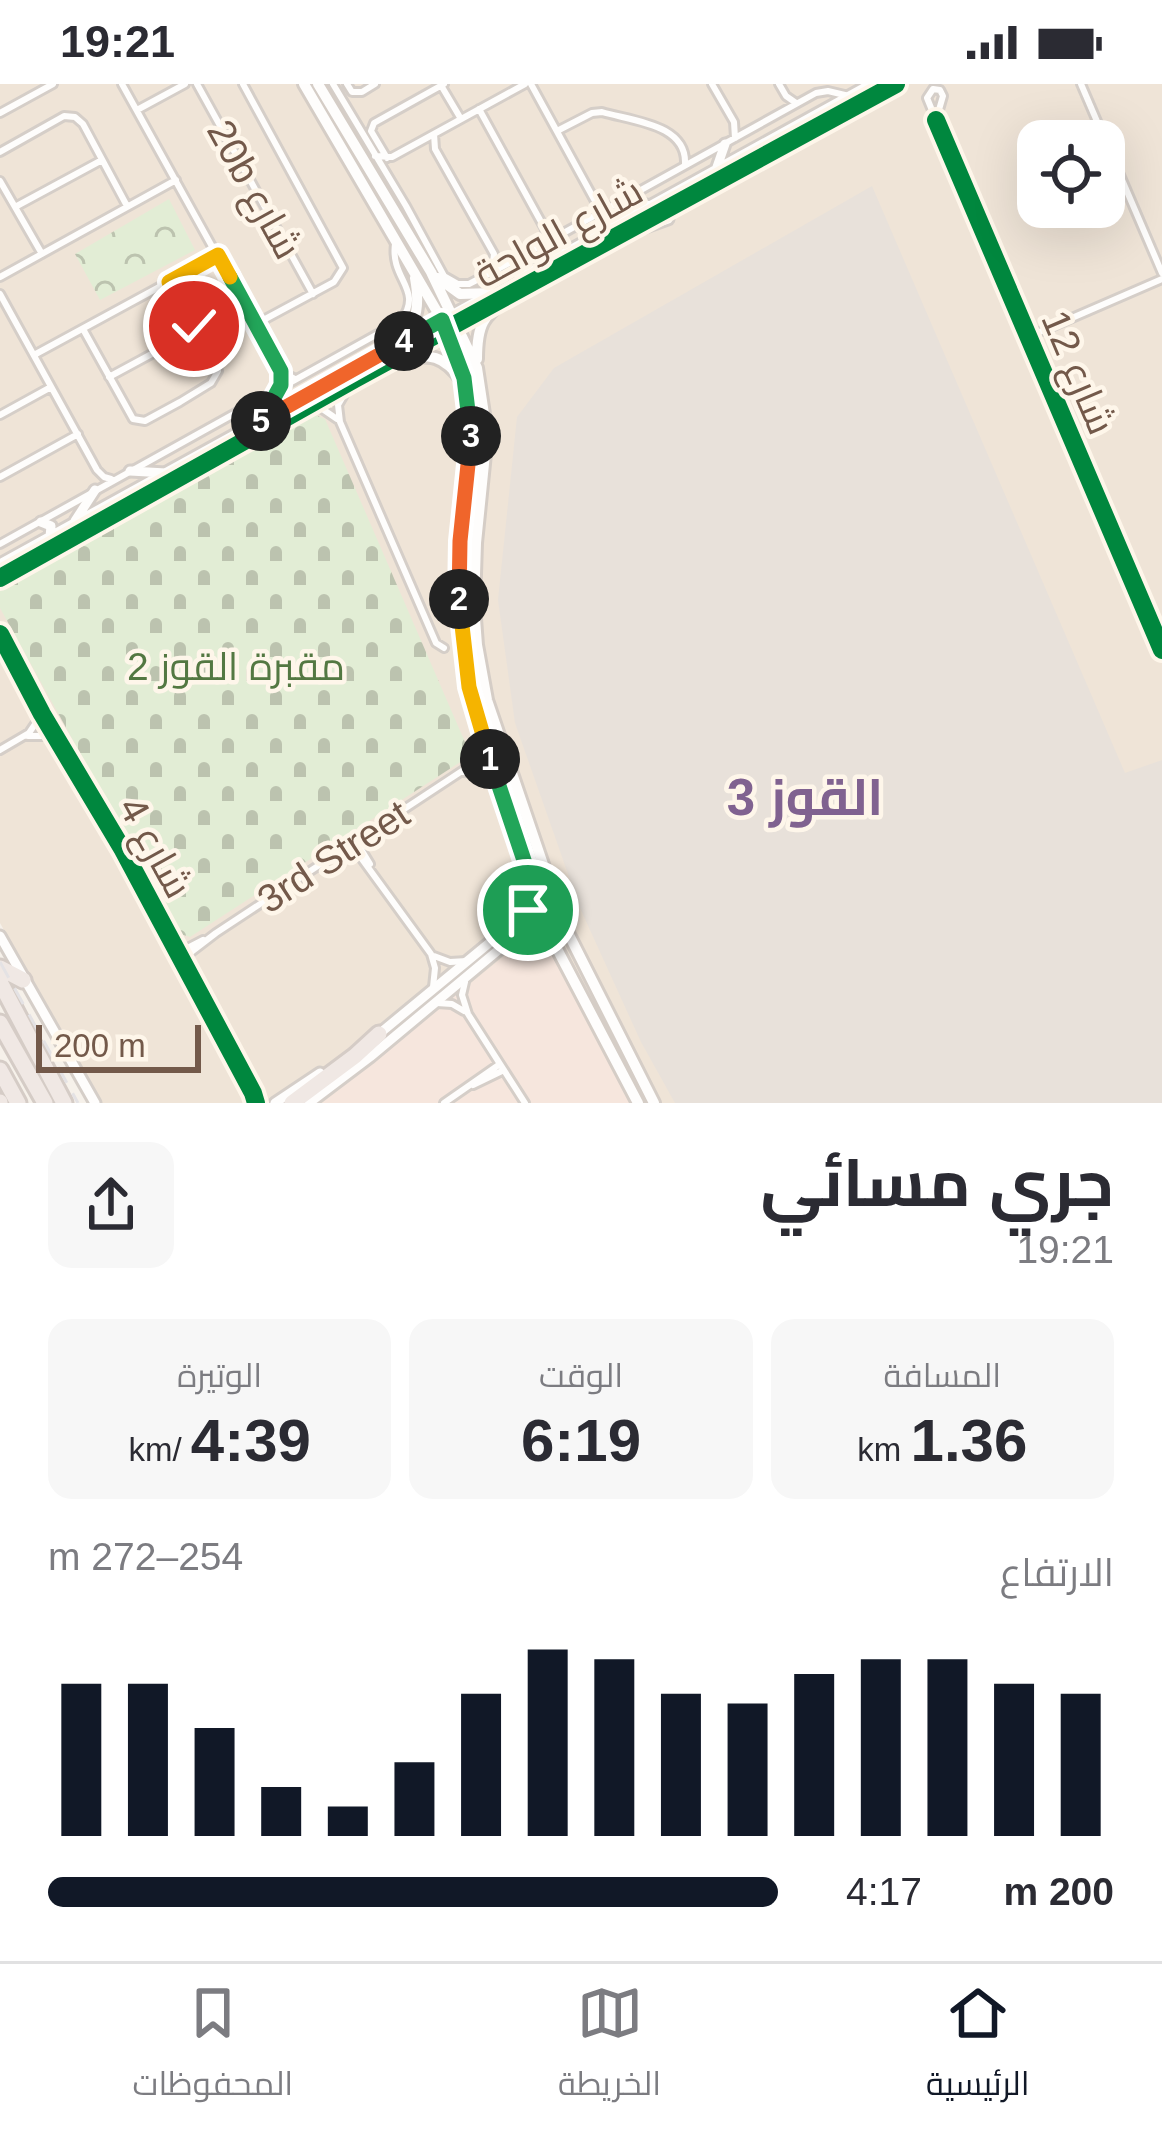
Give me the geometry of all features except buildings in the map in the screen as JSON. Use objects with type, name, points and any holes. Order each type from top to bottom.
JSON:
[{"type":"highway","points":[[0,968],[23,980]]},
{"type":"highway","points":[[0,982],[64,1103]]},
{"type":"highway","points":[[0,1022],[45,1103]]},
{"type":"highway","points":[[292,1103],[379,1034]]},
{"type":"highway","points":[[0,1070],[18,1103]]},
{"type":"main road","points":[[304,84],[478,373]]},
{"type":"main road","points":[[318,84],[431,272],[450,322],[466,388],[471,450],[460,541],[459,608],[469,687],[522,860],[592,980],[654,1103]]},
{"type":"main road","points":[[341,123],[361,131]]},
{"type":"main road","points":[[393,206],[397,191]]},
{"type":"main road","points":[[391,354],[417,314],[411,266]]},
{"type":"main road","points":[[431,272],[455,292],[492,293]]},
{"type":"main road","points":[[379,367],[382,360],[517,284],[522,276]]},
{"type":"main road","points":[[510,296],[479,328],[478,373],[487,434],[474,564],[477,645],[492,718],[555,945],[638,1103]]},
{"type":"main road","points":[[391,354],[437,358],[453,369],[466,388]]},
{"type":"main road","points":[[510,822],[520,831],[546,903]]},
{"type":"main road","points":[[522,860],[520,900],[509,933],[536,932],[555,945]]},
{"type":"street","points":[[0,113],[53,84]]},
{"type":"street","points":[[122,84],[281,371],[280,388],[260,421]]},
{"type":"street","points":[[136,110],[185,84]]},
{"type":"street","name":"20b شارع","points":[[197,84],[313,294]]},
{"type":"street","points":[[243,84],[342,262],[339,279],[256,324]]},
{"type":"street","points":[[333,84],[448,280],[464,285],[824,91],[849,96]]},
{"type":"street","points":[[347,84],[352,92],[375,84]]},
{"type":"street","points":[[375,156],[389,158],[525,84],[596,201],[607,208]]},
{"type":"street","points":[[712,84],[734,122],[750,130]]},
{"type":"street","points":[[779,84],[798,104]]},
{"type":"street","name":"شارع الواحة","points":[[450,322],[522,276],[872,84]]},
{"type":"street","name":"شارع الواحة","points":[[0,564],[260,421],[510,296],[896,84]]},
{"type":"street","points":[[1028,337],[1162,276],[1081,84]]},
{"type":"street","points":[[389,158],[371,131],[374,123],[442,85],[460,119]]},
{"type":"street","name":"شارع 12","points":[[936,120],[943,99],[936,88],[927,98],[936,120],[1028,337],[1162,650]]},
{"type":"street","points":[[784,93],[784,111]]},
{"type":"street","points":[[479,110],[545,229],[546,242]]},
{"type":"street","points":[[557,131],[602,112],[670,132],[685,152],[684,166]]},
{"type":"street","points":[[0,152],[59,118],[80,120],[127,207]]},
{"type":"street","points":[[717,169],[734,122]]},
{"type":"street","points":[[434,134],[435,149],[494,254],[511,262]]},
{"type":"street","points":[[421,141],[435,149]]},
{"type":"street","points":[[685,152],[700,157]]},
{"type":"street","points":[[387,175],[389,158]]},
{"type":"street","points":[[15,207],[102,160]]},
{"type":"street","points":[[0,277],[176,180]]},
{"type":"street","points":[[0,181],[42,254]]},
{"type":"street","points":[[625,199],[650,206]]},
{"type":"street","points":[[595,215],[596,201]]},
{"type":"street","points":[[615,238],[668,219]]},
{"type":"street","points":[[545,229],[558,236]]},
{"type":"street","points":[[0,544],[391,328],[406,314],[410,296],[394,264],[396,240]]},
{"type":"street","points":[[492,272],[494,254]]},
{"type":"street","points":[[34,355],[218,255]]},
{"type":"street","points":[[83,329],[130,416],[145,421],[212,383],[217,375],[169,282]]},
{"type":"street","points":[[0,294],[98,470],[95,490],[73,525]]},
{"type":"street","points":[[109,377],[196,330]]},
{"type":"street","name":"شارع الواحة","points":[[0,578],[379,367],[391,354]]},
{"type":"street","points":[[281,371],[296,379]]},
{"type":"street","points":[[355,379],[340,398],[340,422],[436,644],[444,648]]},
{"type":"street","points":[[1,413],[51,387]]},
{"type":"street","points":[[306,407],[328,411],[340,422]]},
{"type":"street","points":[[0,477],[78,434]]},
{"type":"street","points":[[98,470],[108,479],[117,478]]},
{"type":"street","points":[[130,471],[166,473]]},
{"type":"street","points":[[41,522],[51,526],[50,537]]},
{"type":"street","name":"شارع 4","points":[[0,634],[256,1103]]},
{"type":"street","points":[[0,750],[24,737],[42,714]]},
{"type":"street","points":[[24,737],[56,736]]},
{"type":"street","name":"3rd Street","points":[[179,956],[459,773],[484,743]]},
{"type":"street","points":[[459,773],[479,773],[497,781]]},
{"type":"street","points":[[253,1093],[274,1103],[433,996],[436,974],[431,954],[353,842]]},
{"type":"street","points":[[309,1103],[370,1057],[433,996],[546,903]]},
{"type":"street","points":[[0,936],[95,1103]]},
{"type":"street","points":[[431,954],[467,967]]},
{"type":"street","points":[[467,967],[462,995],[468,1014],[525,1103]]},
{"type":"street","points":[[433,996],[468,1014]]},
{"type":"street","points":[[444,1103],[502,1067]]},
{"type":"shaded area","name":"القوز 3","points":[[0,84],[1162,84],[1162,1103],[99,1103],[0,923]]},
{"type":"shaded area","points":[[872,186],[1125,773],[1162,760],[1162,1103],[675,1103],[641,1042],[580,908],[515,723],[498,600],[517,417],[554,368]]},
{"type":"shaded area","points":[[530,941],[553,957],[633,1103],[322,1103],[520,943]]},
{"type":"green space","points":[[169,199],[195,250],[100,300],[75,254]]},
{"type":"green space","name":"مقبرة القوز 2","points":[[315,415],[325,419],[468,749],[465,759],[190,937],[180,934],[0,608],[0,590]]},
{"type":"railway","points":[[0,962],[78,1103]]},
{"type":"cycle path","points":[[0,578],[896,84]]},
{"type":"cycle path","points":[[936,120],[1162,650]]},
{"type":"cycle path","points":[[0,634],[123,850],[256,1103]]},
{"type":"district","name":"القوز 3","points":[[805,797]]},
{"type":"route","points":[[194,326],[169,282],[218,255],[281,371],[280,388],[260,421],[442,320],[464,378],[471,429],[459,563],[463,648],[484,743],[538,902],[528,910]]}]
